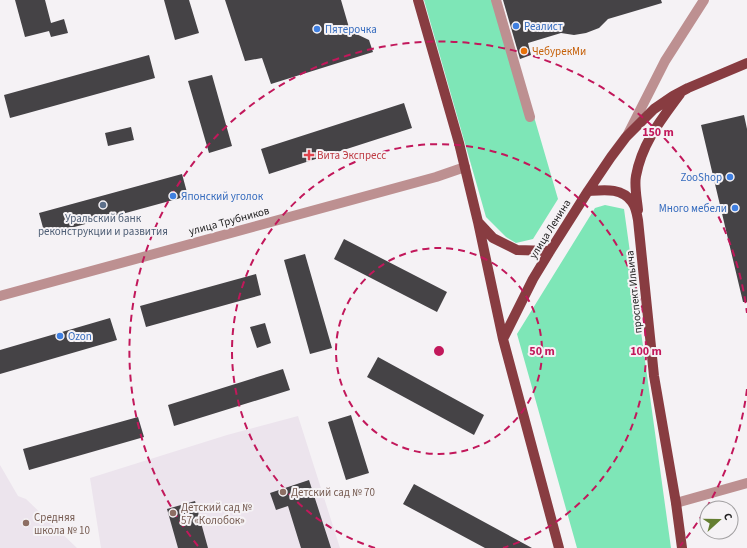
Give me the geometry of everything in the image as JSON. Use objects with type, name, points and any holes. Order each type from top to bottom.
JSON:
[{"type":"main road","points":[[418,0],[465,167],[503,339],[559,548]]},
{"type":"main road","name":"улица Ленина","points":[[503,339],[533,279],[550,251],[588,191],[626,137],[654,108],[683,91],[747,63]]},
{"type":"main road","name":"улица Ленина","points":[[638,220],[636,177],[640,161],[648,140],[655,128],[683,91]]},
{"type":"main road","name":"проспект Ильича","points":[[588,191],[616,191],[625,195],[633,202],[638,220],[654,376],[676,503],[682,548]]},
{"type":"main road","points":[[478,222],[492,238],[517,250],[550,251]]},
{"type":"street","points":[[496,0],[530,117]]},
{"type":"street","name":"улица Ленина","points":[[626,137],[665,61],[704,0]]},
{"type":"street","name":"улица Трубников","points":[[0,296],[436,177],[465,167]]},
{"type":"street","points":[[676,503],[747,483]]},
{"type":"shaded area","points":[[298,416],[340,548],[101,548],[90,478],[227,435]]},
{"type":"shaded area","name":"Средняя школа № 10","points":[[0,465],[18,496],[26,499],[77,548],[0,548]]},
{"type":"green space","points":[[424,0],[500,0],[558,199],[533,239],[516,243],[506,237],[486,217]]},
{"type":"green space","points":[[605,205],[624,209],[671,548],[577,548],[517,334],[595,208]]},
{"type":"building","points":[[15,0],[45,0],[51,23],[64,19],[68,33],[51,37],[49,31],[25,37]]},
{"type":"building","points":[[164,0],[189,0],[199,33],[175,40]]},
{"type":"building","points":[[225,0],[341,0],[350,31],[369,40],[373,52],[271,84],[262,58],[245,61]]},
{"type":"building","points":[[503,0],[661,0],[662,3],[608,19],[599,28],[586,33],[574,35],[561,33],[528,43],[531,55],[520,59]]},
{"type":"building","points":[[149,55],[155,78],[10,118],[4,95]]},
{"type":"building","points":[[212,75],[232,146],[209,153],[188,81]]},
{"type":"building","points":[[404,103],[412,128],[269,174],[261,149]]},
{"type":"building","points":[[744,115],[747,129],[747,302],[743,302],[701,125]]},
{"type":"building","points":[[131,127],[134,140],[108,146],[105,133]]},
{"type":"building","points":[[182,174],[188,196],[45,235],[39,213]]},
{"type":"building","points":[[344,239],[447,292],[437,312],[334,259]]},
{"type":"building","points":[[305,254],[332,348],[310,354],[284,260]]},
{"type":"building","points":[[256,274],[261,295],[146,327],[140,306]]},
{"type":"building","points":[[110,318],[117,340],[0,374],[0,350]]},
{"type":"building","points":[[265,323],[271,343],[257,348],[250,327]]},
{"type":"building","points":[[378,357],[484,415],[474,435],[367,377]]},
{"type":"building","points":[[283,369],[290,390],[174,426],[168,405]]},
{"type":"building","points":[[351,415],[369,473],[346,480],[328,422]]},
{"type":"building","points":[[138,417],[144,437],[29,470],[23,449]]},
{"type":"building","points":[[309,480],[331,548],[301,548],[288,506],[276,510],[270,493]]},
{"type":"building","points":[[414,484],[532,548],[485,548],[403,504]]},
{"type":"building","points":[[195,501],[208,548],[178,548],[167,509]]},
{"type":"place","name":"Реалист","points":[[516,26]]},
{"type":"place","name":"Пятерочка","points":[[317,29]]},
{"type":"place","name":"ЧебурекМи","points":[[524,51]]},
{"type":"place","name":"Вита Экспресс","points":[[309,155]]},
{"type":"place","name":"ZooShop","points":[[730,177]]},
{"type":"place","name":"Японский уголок","points":[[173,196]]},
{"type":"place","name":"Уральский банк реконструкции и развития","points":[[103,205]]},
{"type":"place","name":"Много мебели","points":[[735,208]]},
{"type":"place","name":"Ozon","points":[[60,336]]},
{"type":"place","name":"Детский сад № 70","points":[[283,492]]},
{"type":"place","name":"Детский сад № 57 «Колобок»","points":[[173,513]]},
{"type":"place","name":"Средняя школа № 10","points":[[26,523]]}]
